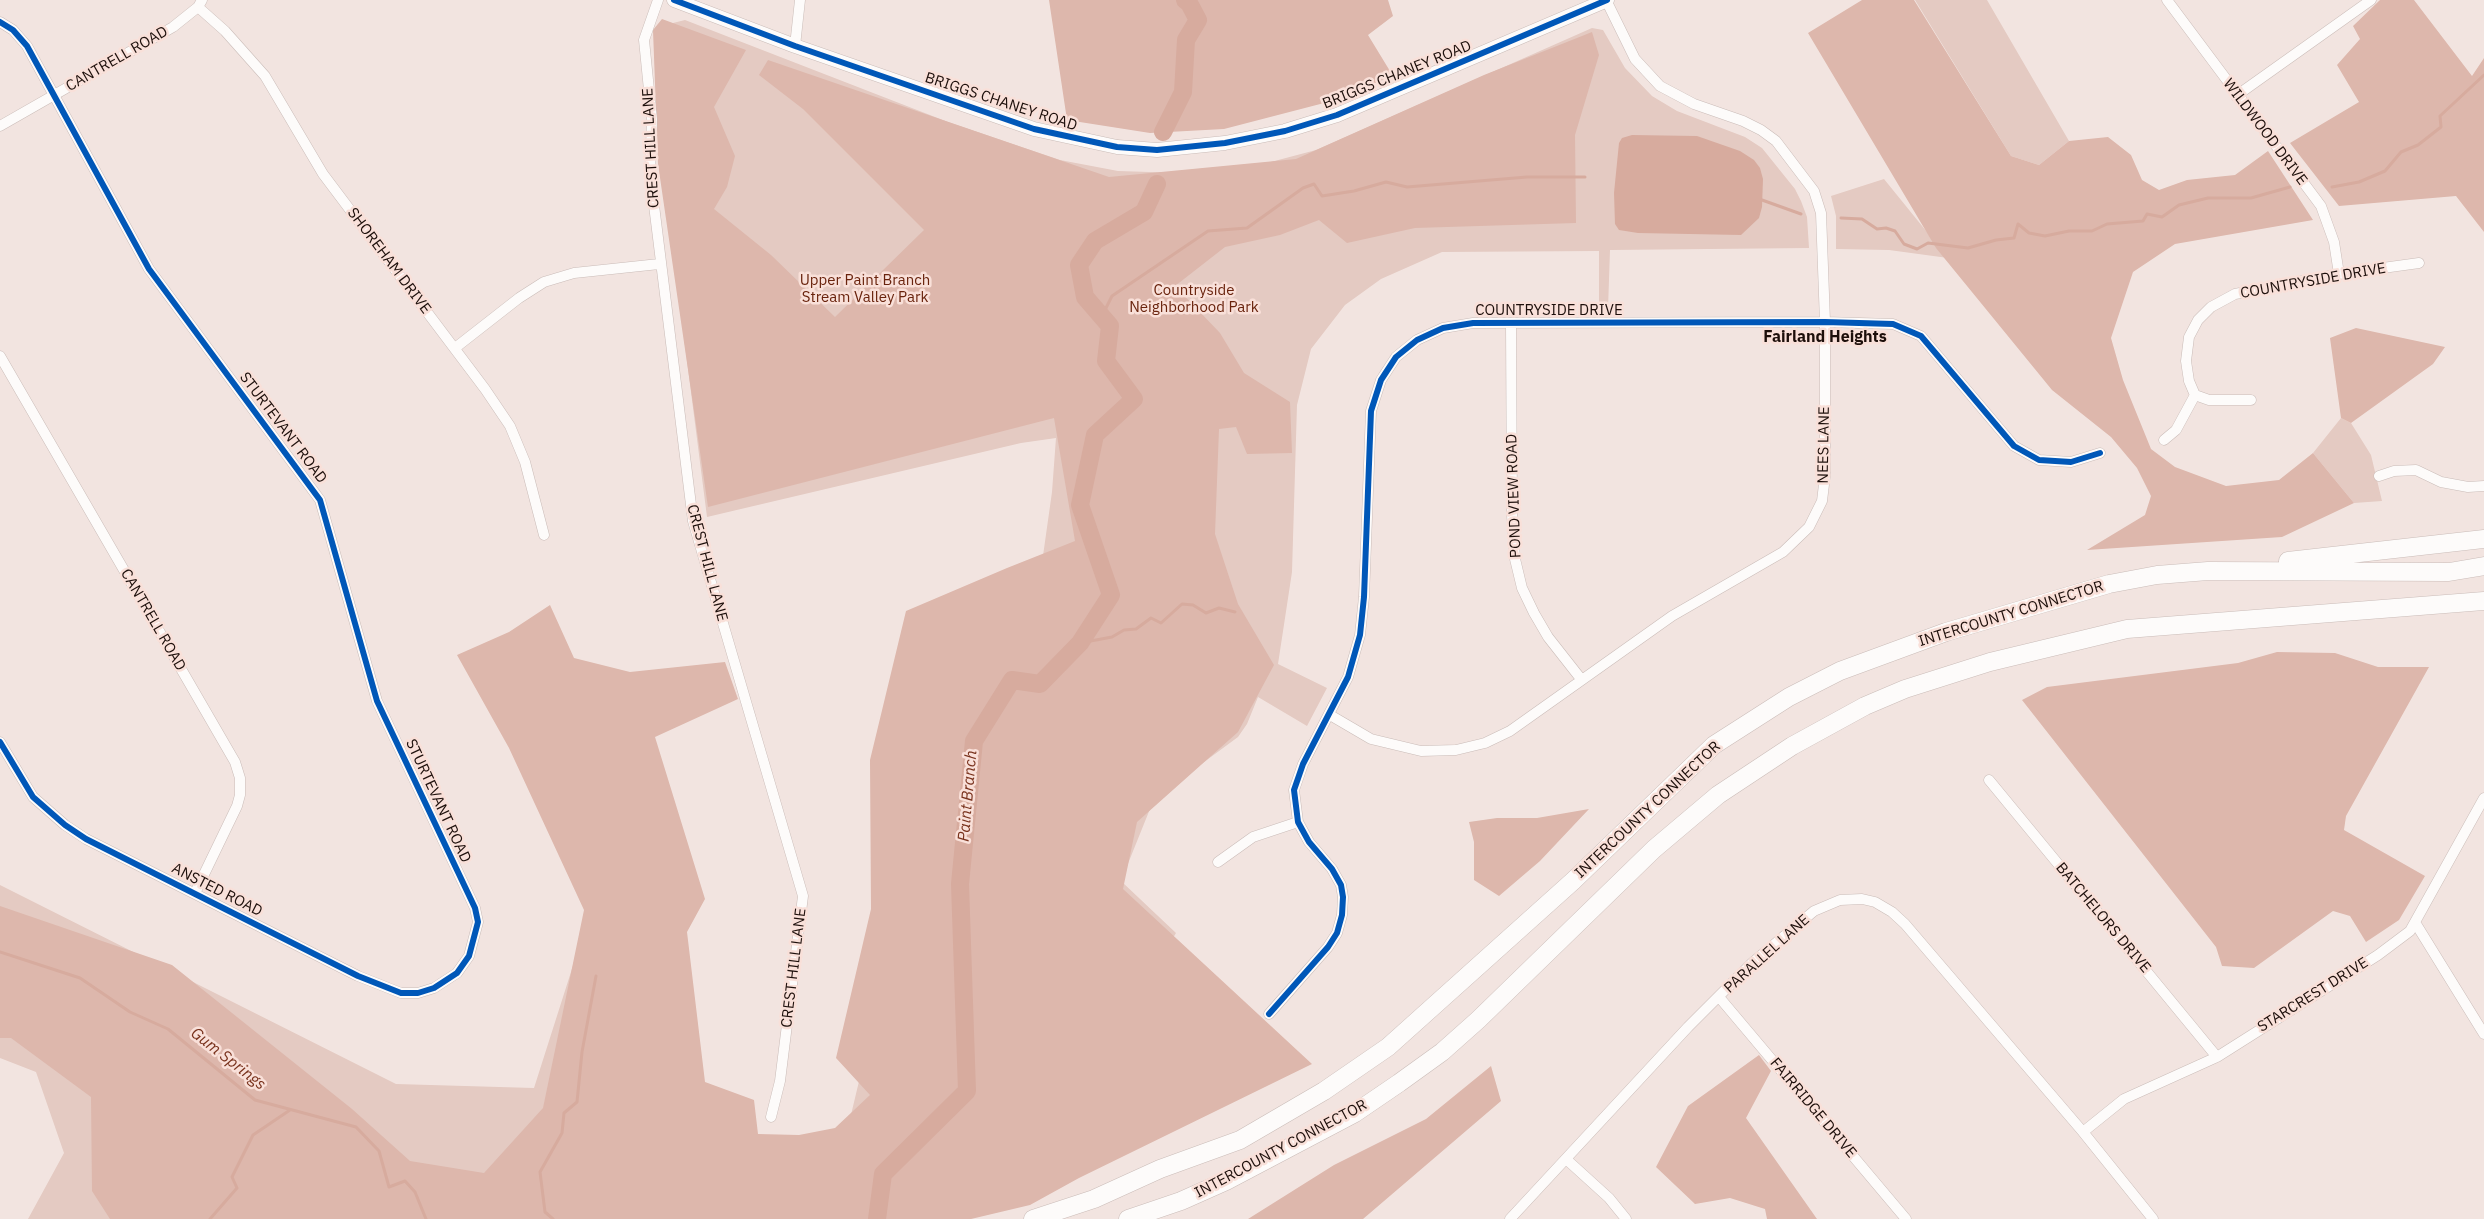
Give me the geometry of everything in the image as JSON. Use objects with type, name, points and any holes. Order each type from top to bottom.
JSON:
[{"type":"highway","points":[[2208,570],[2484,539]]},
{"type":"highway","name":"INTERCOUNTY CONNECTOR","points":[[1033,1219],[1094,1199],[1160,1170],[1240,1140],[1324,1091],[1388,1047],[1573,880],[1714,745],[1788,697],[1840,671],[1946,632],[2109,584],[2157,575],[2208,570],[2449,572],[2484,566]]},
{"type":"highway","name":"INTERCOUNTY CONNECTOR","points":[[1128,1219],[1180,1201],[1226,1181],[1355,1113],[1399,1083],[1442,1052],[1478,1020],[1654,848],[1718,795],[1792,746],[1866,706],[1905,689],[1990,662],[2126,629],[2483,602]]},
{"type":"main road","name":"BRIGGS CHANEY ROAD","points":[[674,0],[795,46],[1034,129],[1117,147],[1157,150],[1225,143],[1285,132],[1337,115],[1607,0]]},
{"type":"street","name":"CREST HILL LANE","points":[[658,0],[644,40],[652,120],[650,173],[659,264],[693,521],[803,896],[780,1081],[771,1117]]},
{"type":"street","points":[[795,46],[800,0]]},
{"type":"street","name":"NEES LANE","points":[[1330,716],[1371,739],[1394,746],[1422,751],[1456,750],[1484,743],[1510,731],[1672,616],[1783,552],[1810,527],[1822,501],[1825,476],[1825,322],[1822,213],[1814,191],[1776,142],[1761,130],[1743,121],[1684,100],[1660,86],[1636,59],[1607,0]]},
{"type":"street","name":"WILDWOOD DRIVE","points":[[2167,0],[2236,96],[2321,206],[2334,242],[2339,274]]},
{"type":"street","points":[[2236,96],[2371,0]]},
{"type":"street","name":"CANTRELL ROAD","points":[[0,126],[173,27],[200,3]]},
{"type":"street","name":"SHOREHAM DRIVE","points":[[200,3],[265,76],[323,174],[455,348],[510,426],[525,462],[544,535]]},
{"type":"street","name":"STURTEVANT ROAD","points":[[0,22],[12,30],[27,46],[56,95],[150,269],[320,500],[377,701],[475,908],[478,922],[475,940],[469,956],[457,973]]},
{"type":"street","name":"COUNTRYSIDE DRIVE","points":[[2195,395],[2189,381],[2186,361],[2189,338],[2198,320],[2211,307],[2235,294],[2339,274],[2419,263]]},
{"type":"street","points":[[455,348],[519,298],[544,282],[574,273],[659,264]]},
{"type":"street","name":"COUNTRYSIDE DRIVE","points":[[1269,1014],[1328,947],[1337,933],[1342,915],[1343,897],[1341,885],[1332,869],[1309,842],[1298,822],[1294,790],[1303,764],[1330,716],[1348,677],[1360,635],[1364,597],[1371,411],[1381,380],[1396,357],[1417,340],[1443,328],[1473,323],[1825,322],[1893,324],[1921,336],[2014,446],[2039,460],[2072,462],[2100,453]]},
{"type":"street","name":"POND VIEW ROAD","points":[[1510,324],[1512,515],[1515,559],[1522,588],[1534,614],[1548,637],[1582,679]]},
{"type":"street","name":"CANTRELL ROAD","points":[[0,356],[235,762],[240,778],[240,795],[237,806],[195,893]]},
{"type":"street","points":[[2164,440],[2176,430],[2195,395],[2209,400],[2251,400]]},
{"type":"street","points":[[2379,476],[2394,471],[2416,470],[2441,482],[2468,487],[2484,486]]},
{"type":"street","name":"ANSTED ROAD","points":[[0,742],[33,797],[65,825],[86,839],[358,976],[388,989],[401,993],[418,993],[434,988],[457,973]]},
{"type":"street","name":"BATCHELORS DRIVE","points":[[1989,780],[2217,1057]]},
{"type":"street","name":"STARCREST DRIVE","points":[[2083,1132],[2124,1099],[2217,1057],[2378,954],[2410,931],[2416,924],[2484,798]]},
{"type":"street","points":[[1218,862],[1253,836],[1298,822]]},
{"type":"street","name":"PARALLEL LANE","points":[[1510,1219],[1688,1027],[1752,963],[1814,911],[1840,900],[1862,899],[1875,902],[1892,912],[1905,924],[2083,1132],[2154,1219]]},
{"type":"street","points":[[2416,924],[2484,1034]]},
{"type":"street","name":"FAIRRIDGE DRIVE","points":[[1719,997],[1906,1219]]},
{"type":"street","points":[[1566,1159],[1609,1198],[1626,1219]]},
{"type":"green space","points":[[1049,0],[1388,0],[1393,16],[1368,35],[1393,76],[1328,102],[1224,129],[1150,133],[1067,120]]},
{"type":"green space","points":[[1862,0],[1914,0],[2011,156],[2039,165],[2069,141],[2108,137],[2131,155],[2142,180],[2159,190],[2187,180],[2235,175],[2268,151],[2313,220],[2175,244],[2133,272],[2111,338],[2123,380],[2151,449],[2175,467],[2226,486],[2279,480],[2313,453],[2354,503],[2282,537],[2087,550],[2145,515],[2151,496],[2137,468],[2111,437],[2052,390],[1936,248],[1808,33]]},
{"type":"green space","points":[[1915,0],[1987,0],[2069,141],[2039,165],[2011,156]]},
{"type":"green space","points":[[2380,0],[2414,0],[2472,76],[2484,58],[2484,232],[2456,196],[2339,206],[2290,143],[2359,102],[2337,65],[2360,39],[2353,26]]},
{"type":"green space","name":"Upper Paint Branch Stream Valley Park","points":[[662,19],[746,50],[714,107],[735,156],[727,187],[714,209],[771,255],[835,317],[924,230],[803,109],[759,75],[768,60],[1109,177],[1296,159],[1484,75],[1592,32],[1599,55],[1575,135],[1576,223],[1415,228],[1347,243],[1319,220],[1280,235],[1225,247],[1175,286],[1220,333],[1244,373],[1290,402],[1292,453],[1247,454],[1236,427],[1219,429],[1215,534],[1238,604],[1274,665],[1238,732],[1137,822],[1123,889],[1312,1064],[1079,1178],[1030,1205],[971,1219],[110,1219],[92,1191],[91,1097],[11,1038],[0,1038],[0,906],[172,965],[352,1109],[410,1161],[484,1173],[543,1108],[584,910],[509,748],[457,655],[509,632],[550,605],[574,658],[630,672],[725,662],[738,699],[655,737],[705,899],[687,932],[705,1082],[754,1100],[758,1134],[799,1135],[835,1128],[870,1095],[836,1058],[871,909],[870,760],[906,611],[1075,541],[1054,418],[708,507],[658,164],[653,30]]},
{"type":"green space","name":"Upper Paint Branch Stream Valley Park","points":[[685,20],[948,122],[1060,160],[1118,171],[1182,173],[1267,163],[1316,150],[1592,28],[1603,30],[1625,68],[1652,96],[1677,111],[1745,137],[1762,148],[1795,189],[1801,201],[1807,217],[1809,248],[1610,250],[1608,309],[1599,309],[1599,251],[1442,252],[1381,279],[1345,305],[1311,349],[1297,405],[1292,572],[1278,664],[1327,688],[1307,726],[1258,697],[1247,724],[1238,737],[1154,799],[1121,881],[1176,933],[1093,1071],[922,1219],[28,1219],[64,1153],[36,1072],[0,1058],[0,885],[396,1084],[534,1088],[592,906],[667,1098],[834,1186],[908,876],[1028,662],[1052,492],[1056,438],[1021,443],[707,517],[667,205],[661,26]]},
{"type":"green space","points":[[1884,179],[1948,258],[1889,250],[1836,249],[1836,216],[1831,196]]},
{"type":"green space","points":[[2356,328],[2445,347],[2433,364],[2351,423],[2341,418],[2330,338]]},
{"type":"green space","points":[[2341,418],[2351,423],[2371,455],[2382,501],[2354,503],[2313,453]]},
{"type":"green space","points":[[2277,652],[2335,653],[2378,667],[2429,667],[2346,816],[2344,830],[2425,876],[2399,920],[2366,942],[2350,916],[2333,911],[2254,968],[2222,966],[2216,947],[2022,700],[2047,687],[2238,663]]},
{"type":"green space","points":[[1589,809],[1540,861],[1499,896],[1474,880],[1474,842],[1469,822],[1497,818],[1537,818]]},
{"type":"green space","points":[[1759,1055],[1771,1071],[1746,1118],[1817,1219],[1767,1219],[1765,1209],[1730,1198],[1695,1204],[1656,1167],[1688,1106]]},
{"type":"green space","points":[[1491,1066],[1501,1101],[1363,1219],[1248,1219],[1334,1165],[1426,1119]]},
{"type":"shaded area","points":[[1632,135],[1697,136],[1740,151],[1754,160],[1760,168],[1763,179],[1762,207],[1759,218],[1741,235],[1638,233],[1619,230],[1615,224],[1614,193],[1619,143],[1622,138]]},
{"type":"waterway","name":"Paint Branch","points":[[1163,132],[1183,92],[1186,40],[1198,20],[1189,3],[1185,0]]},
{"type":"waterway","points":[[2332,187],[2359,182],[2385,171],[2401,152],[2418,145],[2441,127],[2440,116],[2484,75]]},
{"type":"waterway","points":[[1102,316],[1112,296],[1208,231],[1247,228],[1303,188],[1314,184],[1322,196],[1354,191],[1386,182],[1407,187],[1527,177],[1585,177]]},
{"type":"waterway","name":"Paint Branch","points":[[877,1219],[883,1174],[967,1091],[960,884],[974,741],[1012,680],[1040,684],[1080,643],[1111,595],[1080,505],[1095,435],[1134,399],[1106,361],[1110,326],[1085,297],[1079,265],[1095,241],[1144,212],[1157,184]]},
{"type":"waterway","points":[[1841,218],[1862,219],[1877,229],[1886,228],[1895,231],[1904,244],[1917,249],[1928,243],[1968,248],[1996,240],[2014,238],[2018,224],[2029,233],[2045,236],[2069,231],[2092,231],[2107,224],[2143,221],[2147,214],[2162,217],[2179,205],[2208,198],[2251,198],[2290,187]]},
{"type":"waterway","points":[[1762,200],[1801,214]]},
{"type":"waterway","points":[[1080,643],[1112,637],[1124,630],[1136,629],[1151,618],[1161,623],[1182,604],[1193,605],[1206,613],[1219,608],[1235,612]]},
{"type":"waterway","name":"Gum Springs","points":[[0,952],[80,978],[130,1012],[168,1029],[255,1100],[356,1127],[379,1151],[389,1187],[405,1181],[415,1192],[426,1219]]},
{"type":"waterway","points":[[553,1219],[545,1212],[540,1172],[562,1133],[564,1113],[577,1102],[582,1052],[596,976]]},
{"type":"waterway","points":[[210,1219],[237,1188],[232,1177],[253,1135],[290,1110]]},
{"type":"cycle path","points":[[674,0],[795,46],[1034,129],[1117,147],[1157,150],[1225,143],[1285,131],[1337,115],[1607,0]]},
{"type":"cycle path","points":[[0,22],[13,30],[27,46],[149,269],[320,500],[377,701],[475,908],[478,922],[469,956],[457,973],[434,988],[418,993],[401,993],[358,976],[86,839],[65,825],[33,797],[0,742]]},
{"type":"cycle path","points":[[1269,1014],[1328,947],[1337,933],[1342,915],[1343,897],[1341,885],[1332,869],[1309,842],[1298,822],[1294,790],[1303,764],[1348,677],[1360,635],[1364,597],[1371,411],[1381,380],[1396,357],[1417,340],[1443,328],[1473,323],[1825,322],[1893,324],[1921,336],[2014,446],[2039,460],[2071,462],[2100,453]]},
{"type":"district","name":"Fairland Heights","points":[[1825,337]]},
{"type":"park label","name":"Countryside Neighborhood Park","points":[[1194,300]]}]
